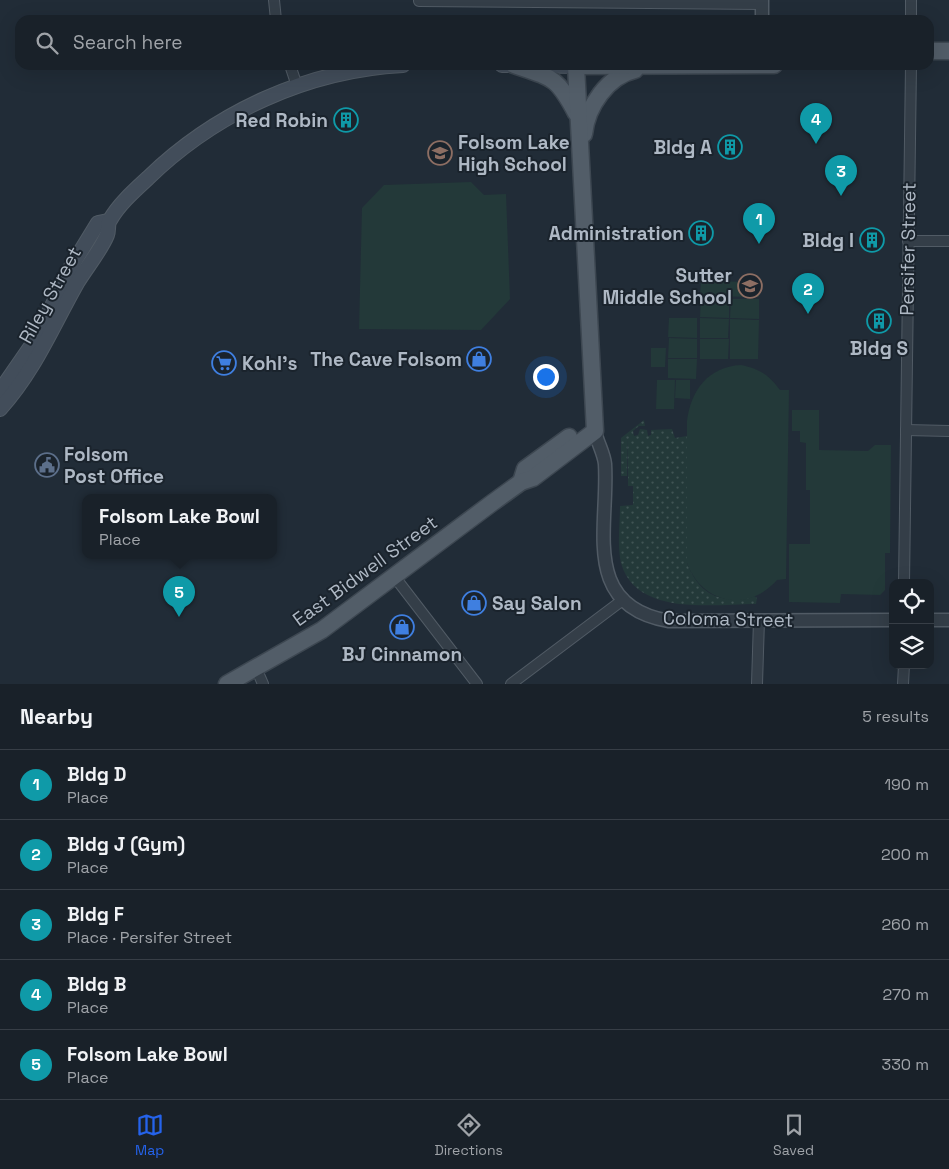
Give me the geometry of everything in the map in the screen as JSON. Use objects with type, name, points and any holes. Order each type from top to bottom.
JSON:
[{"type":"main road","points":[[934,51],[949,51]]},
{"type":"main road","name":"Riley Street","points":[[0,391],[49,316],[56,295],[98,223],[108,221],[153,173],[198,136],[247,107],[297,86],[362,70]]},
{"type":"main road","points":[[528,70],[552,79],[563,89],[579,118]]},
{"type":"main road","points":[[576,70],[594,425]]},
{"type":"main road","points":[[581,159],[584,129],[596,101],[607,85],[623,73],[639,70]]},
{"type":"main road","name":"Riley Street","points":[[0,409],[35,363],[107,234],[108,221]]},
{"type":"main road","points":[[65,308],[65,291],[88,250],[87,240]]},
{"type":"main road","name":"East Bidwell Street","points":[[227,684],[322,630],[520,482],[525,469],[594,425]]},
{"type":"street","points":[[274,0],[276,15]]},
{"type":"street","points":[[418,0],[762,2],[762,15]]},
{"type":"street","points":[[911,0],[911,15]]},
{"type":"street","points":[[292,70],[297,86]]},
{"type":"street","name":"Persifer Street","points":[[904,579],[911,70]]},
{"type":"street","points":[[908,241],[949,242]]},
{"type":"street","name":"Coloma Street","points":[[594,425],[605,462],[603,559],[615,588],[624,599],[639,611],[669,621],[889,620]]},
{"type":"street","points":[[906,430],[949,431]]},
{"type":"street","points":[[394,576],[477,684]]},
{"type":"street","points":[[511,684],[624,599]]},
{"type":"street","points":[[757,684],[759,620]]},
{"type":"street","points":[[934,620],[949,620]]},
{"type":"street","points":[[256,668],[263,684]]},
{"type":"street","points":[[903,684],[904,669]]},
{"type":"green space","points":[[471,182],[484,195],[506,194],[510,299],[481,330],[359,329],[362,208],[384,185]]},
{"type":"green space","points":[[701,281],[760,282],[759,297],[700,296]]},
{"type":"green space","points":[[701,298],[729,298],[729,318],[700,317]]},
{"type":"green space","points":[[731,299],[759,299],[759,319],[730,318]]},
{"type":"green space","points":[[669,318],[697,318],[697,338],[668,337]]},
{"type":"green space","points":[[700,318],[729,319],[728,338],[700,338]]},
{"type":"green space","points":[[730,319],[759,320],[758,359],[730,359]]},
{"type":"green space","points":[[669,338],[697,339],[697,358],[668,358]]},
{"type":"green space","points":[[700,339],[729,339],[728,359],[700,359]]},
{"type":"green space","points":[[651,348],[666,348],[665,367],[651,367]]},
{"type":"green space","points":[[668,359],[697,359],[696,379],[668,378]]},
{"type":"green space","points":[[741,365],[764,373],[780,390],[789,390],[786,579],[777,580],[753,597],[740,600],[714,595],[703,588],[694,577],[687,563],[687,421],[692,399],[703,382],[719,370]]},
{"type":"green space","points":[[657,380],[675,380],[674,409],[656,409]]},
{"type":"green space","points":[[676,380],[690,380],[690,399],[675,398]]},
{"type":"green space","points":[[792,410],[819,410],[819,450],[868,451],[875,445],[891,445],[890,553],[885,553],[885,590],[880,595],[841,594],[840,603],[789,602],[789,544],[810,544],[810,490],[806,490],[806,443],[800,442],[800,431],[792,431]]},
{"type":"green space","points":[[644,420],[645,426],[639,426],[633,431],[634,436],[638,435],[640,429],[647,430],[648,436],[651,435],[651,430],[672,429],[675,438],[687,436],[687,563],[692,574],[705,590],[713,595],[732,599],[754,596],[757,598],[756,604],[678,604],[659,600],[643,592],[629,580],[621,563],[620,556],[620,506],[633,505],[633,486],[628,486],[628,436],[627,476],[621,476],[621,438]]},
{"type":"place","name":"Red Robin","points":[[346,120]]},
{"type":"place","name":"Bldg B","points":[[816,144]]},
{"type":"place","name":"Bldg A","points":[[730,147]]},
{"type":"place","name":"Folsom Lake High School","points":[[440,153]]},
{"type":"place","name":"Bldg F","points":[[841,196]]},
{"type":"place","name":"Administration","points":[[701,233]]},
{"type":"place","name":"Bldg I","points":[[872,240]]},
{"type":"place","name":"Bldg D","points":[[759,244]]},
{"type":"place","name":"Sutter Middle School","points":[[750,286]]},
{"type":"place","name":"Bldg J (Gym)","points":[[808,314]]},
{"type":"place","name":"Bldg S","points":[[879,321]]},
{"type":"place","name":"The Cave Folsom","points":[[479,359]]},
{"type":"place","name":"Kohl's","points":[[224,363]]},
{"type":"place","name":"Folsom Post Office","points":[[47,465]]},
{"type":"place","name":"Say Salon","points":[[474,603]]},
{"type":"place","name":"Folsom Lake Bowl","points":[[179,617]]},
{"type":"place","name":"BJ Cinnamon","points":[[402,627]]}]
